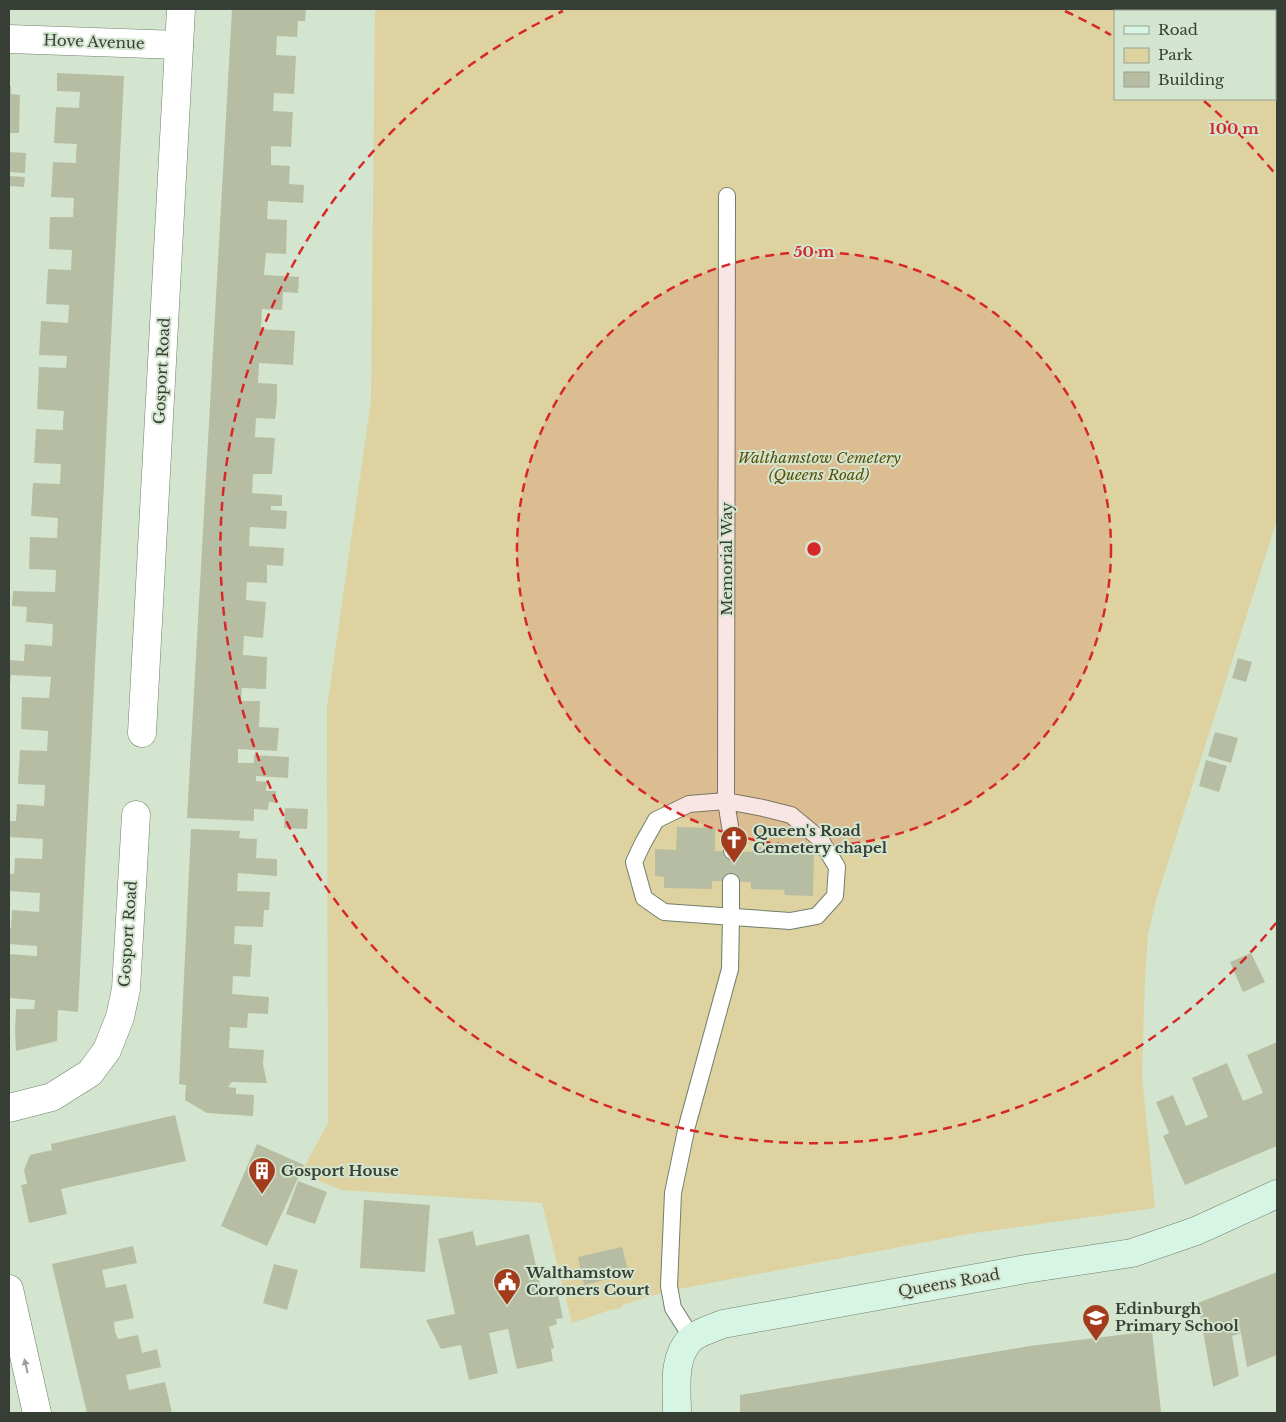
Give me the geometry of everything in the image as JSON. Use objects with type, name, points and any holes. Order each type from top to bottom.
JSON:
[{"type":"street","name":"Gosport Road","points":[[142,733],[181,9]]},
{"type":"street","name":"Hove Avenue","points":[[9,39],[179,45]]},
{"type":"street","name":"Gosport Road","points":[[9,1108],[52,1097],[90,1073],[107,1050],[120,1017],[126,989],[136,815]]},
{"type":"street","name":"Queens Road","points":[[692,1338],[732,1322],[1016,1271],[1132,1253],[1196,1231],[1277,1194]]},
{"type":"street","points":[[9,1288],[37,1413]]},
{"type":"street","points":[[677,1413],[677,1367],[683,1351],[692,1338]]},
{"type":"lane","name":"Memorial Way","points":[[727,196],[726,801],[732,839],[732,852]]},
{"type":"lane","points":[[726,801],[791,815],[820,839],[837,867],[835,896],[817,916],[790,921],[731,918],[664,912],[644,898],[634,862],[656,820],[689,804],[726,801]]},
{"type":"lane","points":[[692,1338],[673,1308],[669,1286],[672,1193],[687,1126],[730,969],[731,882]]},
{"type":"green space","name":"Walthamstow Cemetery (Queens Road)","points":[[375,9],[1277,9],[1277,520],[1156,900],[1148,935],[1142,1075],[1155,1208],[968,1234],[684,1288],[643,1298],[623,1305],[621,1308],[572,1323],[542,1203],[341,1190],[301,1173],[328,1123],[327,708],[371,401]]},
{"type":"building","points":[[232,9],[306,9],[305,21],[298,21],[297,37],[277,36],[276,55],[296,56],[294,94],[274,93],[273,111],[293,112],[291,147],[271,146],[271,165],[290,166],[289,184],[304,185],[303,203],[268,201],[267,219],[287,220],[286,254],[266,253],[264,275],[299,277],[298,293],[283,292],[282,310],[262,309],[261,329],[295,331],[293,365],[259,363],[258,383],[277,384],[277,402],[275,419],[256,418],[255,437],[275,438],[272,474],[253,474],[252,493],[282,495],[282,506],[271,506],[271,510],[287,511],[286,529],[250,527],[249,546],[284,548],[283,566],[267,565],[267,583],[247,582],[246,600],[266,602],[263,638],[244,636],[243,655],[267,657],[266,689],[242,688],[241,701],[260,701],[259,727],[279,728],[277,751],[238,749],[238,763],[254,763],[254,755],[289,757],[288,778],[256,776],[256,781],[267,782],[266,791],[276,791],[276,803],[269,802],[268,810],[254,809],[254,821],[187,818]]},
{"type":"building","points":[[57,73],[124,76],[78,1012],[58,1010],[57,1041],[16,1051],[16,1009],[34,1009],[35,1000],[9,998],[9,954],[37,956],[37,946],[9,944],[9,928],[11,928],[12,910],[39,912],[40,893],[9,891],[9,874],[14,874],[15,858],[42,859],[43,839],[9,837],[9,821],[16,821],[17,804],[44,806],[45,785],[18,784],[20,750],[47,751],[48,731],[21,729],[22,697],[49,698],[51,677],[11,675],[9,686],[9,660],[24,661],[25,644],[52,646],[53,624],[26,622],[27,607],[12,606],[13,591],[55,592],[56,570],[29,569],[30,537],[57,538],[58,518],[31,516],[33,483],[60,484],[61,464],[34,463],[36,429],[63,430],[64,411],[37,409],[39,367],[66,368],[67,356],[39,355],[41,321],[68,323],[69,305],[46,304],[48,269],[71,270],[72,250],[49,249],[50,217],[73,217],[74,198],[51,197],[53,162],[76,163],[77,144],[54,143],[56,107],[79,108],[80,92],[57,91]]},
{"type":"building","points":[[9,86],[11,86],[11,94],[20,95],[19,133],[9,133]]},
{"type":"building","points":[[9,152],[26,153],[25,173],[9,172]]},
{"type":"building","points":[[9,176],[25,177],[24,187],[9,186]]},
{"type":"building","points":[[1238,658],[1252,662],[1246,682],[1232,678]]},
{"type":"building","points":[[1215,732],[1238,738],[1231,763],[1208,756]]},
{"type":"building","points":[[1206,760],[1227,766],[1219,792],[1199,786]]},
{"type":"building","points":[[285,808],[308,809],[307,829],[284,828]]},
{"type":"building","name":"Queen's Road Cemetery chapel","points":[[677,827],[715,828],[715,851],[752,852],[752,847],[814,849],[813,896],[785,895],[784,890],[751,889],[751,882],[712,881],[712,889],[664,888],[664,877],[655,876],[655,849],[676,850]]},
{"type":"building","points":[[191,829],[240,831],[239,838],[257,839],[256,858],[277,859],[277,876],[238,873],[237,891],[270,892],[269,910],[264,910],[263,927],[235,926],[234,944],[252,945],[250,977],[233,976],[232,994],[269,997],[268,1014],[248,1013],[247,1028],[230,1027],[229,1048],[264,1050],[263,1064],[267,1083],[232,1082],[228,1087],[236,1088],[236,1094],[254,1095],[253,1116],[207,1113],[185,1100],[186,1085],[179,1084]]},
{"type":"building","points":[[1251,953],[1265,982],[1243,992],[1230,962]]},
{"type":"building","points":[[1277,1042],[1277,1146],[1185,1185],[1163,1136],[1169,1133],[1156,1102],[1173,1095],[1186,1126],[1208,1117],[1192,1078],[1227,1063],[1243,1101],[1263,1093],[1247,1055]]},
{"type":"building","points":[[175,1115],[186,1161],[61,1189],[67,1214],[29,1223],[21,1185],[27,1184],[24,1170],[30,1155],[52,1150],[51,1144]]},
{"type":"building","name":"Gosport House","points":[[257,1144],[304,1165],[267,1246],[221,1226]]},
{"type":"building","points":[[298,1181],[327,1192],[315,1224],[286,1214]]},
{"type":"building","points":[[364,1200],[430,1205],[425,1272],[360,1268]]},
{"type":"building","name":"Walthamstow Coroners Court","points":[[473,1231],[476,1246],[529,1234],[543,1298],[558,1295],[563,1318],[556,1319],[557,1324],[549,1327],[554,1348],[551,1349],[553,1361],[517,1369],[508,1329],[489,1333],[498,1373],[469,1380],[461,1345],[441,1349],[426,1320],[455,1314],[438,1239]]},
{"type":"building","points":[[133,1246],[137,1263],[102,1270],[106,1288],[126,1284],[134,1318],[114,1322],[115,1332],[118,1339],[138,1335],[142,1353],[157,1349],[161,1367],[126,1375],[129,1390],[165,1382],[172,1413],[87,1413],[52,1264]]},
{"type":"building","points":[[622,1247],[629,1274],[584,1285],[578,1257]]},
{"type":"building","points":[[274,1264],[298,1270],[287,1310],[263,1303]]},
{"type":"building","points":[[1277,1272],[1277,1355],[1247,1367],[1241,1333],[1232,1336],[1239,1376],[1213,1387],[1198,1303]]},
{"type":"building","name":"Edinburgh Primary School","points":[[1152,1331],[1161,1412],[740,1413],[740,1395],[1030,1346]]},
{"type":"place","name":"Queen's Road Cemetery chapel","points":[[734,864]]},
{"type":"place","name":"Gosport House","points":[[262,1195]]},
{"type":"place","name":"Walthamstow Coroners Court","points":[[507,1306]]},
{"type":"place","name":"Edinburgh Primary School","points":[[1096,1342]]}]
